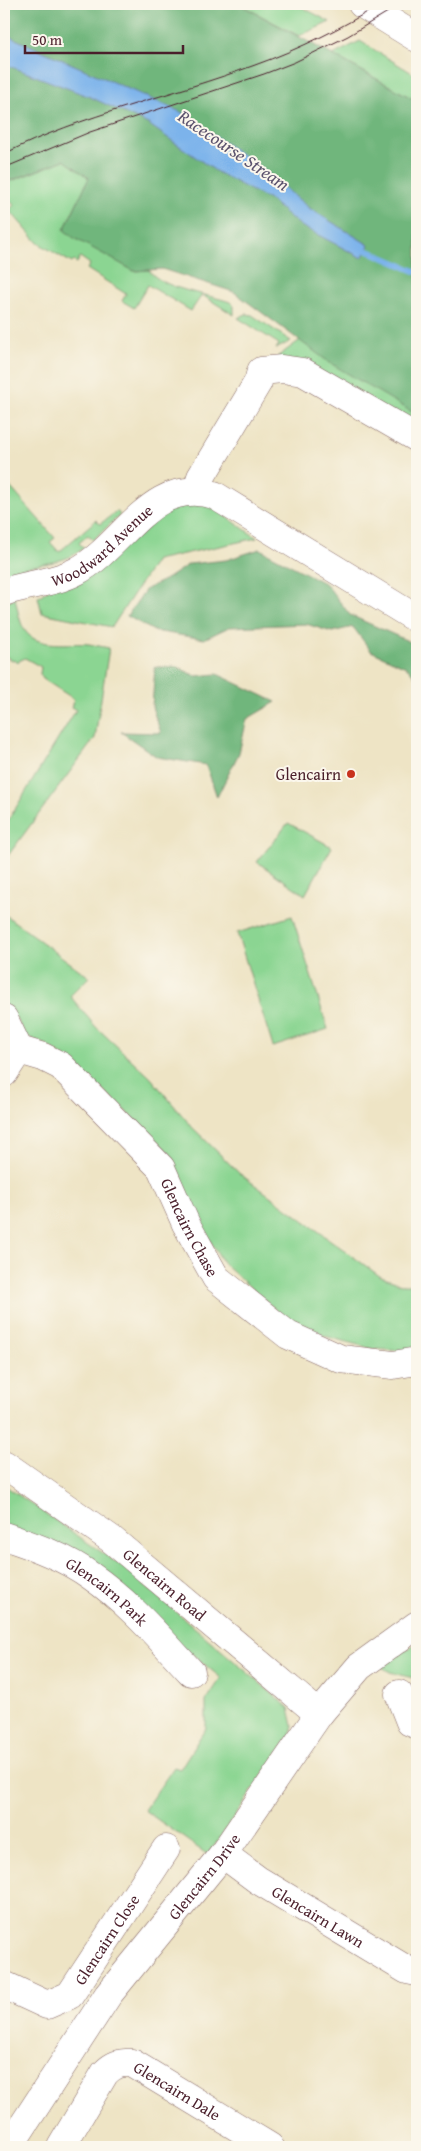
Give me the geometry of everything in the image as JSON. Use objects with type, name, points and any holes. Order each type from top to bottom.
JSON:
[{"type":"main road","points":[[362,4],[417,38]]},
{"type":"main road","points":[[417,438],[302,372],[282,368],[261,371],[258,382],[201,477],[196,491],[214,495],[417,619]]},
{"type":"main road","name":"Woodward Avenue","points":[[4,592],[77,572],[102,553],[155,503],[172,496],[196,491]]},
{"type":"main road","points":[[4,1019],[19,1050],[4,1073]]},
{"type":"main road","name":"Glencairn Chase","points":[[19,1050],[43,1057],[61,1066],[160,1168],[186,1224],[216,1278],[288,1335],[341,1359],[393,1365],[417,1361]]},
{"type":"main road","name":"Glencairn Road","points":[[4,1464],[111,1539],[319,1714]]},
{"type":"main road","name":"Glencairn Park","points":[[4,1536],[40,1549],[91,1575],[141,1618],[191,1672]]},
{"type":"main road","name":"Glencairn Drive","points":[[9,2147],[108,1995],[223,1854],[319,1714],[359,1667],[410,1629],[417,1626]]},
{"type":"main road","points":[[400,1694],[410,1722],[417,1726]]},
{"type":"main road","name":"Glencairn Close","points":[[4,1985],[47,2005],[70,1995],[166,1849]]},
{"type":"main road","name":"Glencairn Lawn","points":[[223,1854],[258,1880],[408,1970],[417,1972]]},
{"type":"main road","name":"Glencairn Dale","points":[[61,2147],[105,2074],[112,2066],[124,2062],[132,2063],[270,2147]]},
{"type":"green space","points":[[4,4],[239,4],[417,101],[417,415],[330,363],[234,292],[162,269],[134,271],[74,238],[64,230],[89,178],[64,160],[10,181],[4,180]]},
{"type":"green space","points":[[239,4],[296,4],[330,22],[299,36]]},
{"type":"green space","points":[[360,41],[417,76],[417,101],[333,55]]},
{"type":"green space","points":[[64,160],[89,178],[64,230],[134,271],[149,270],[155,277],[174,286],[230,302],[234,306],[234,315],[202,295],[191,311],[148,285],[134,308],[122,301],[126,294],[87,269],[90,264],[80,257],[77,263],[74,261],[72,263],[38,243],[9,210],[14,205],[4,196],[4,184]]},
{"type":"green space","points":[[246,314],[252,315],[291,341],[276,349],[279,344],[238,318]]},
{"type":"green space","points":[[303,338],[417,401],[417,434],[277,357]]},
{"type":"green space","points":[[4,480],[55,538],[50,542],[59,552],[96,520],[100,524],[117,511],[120,515],[93,540],[88,535],[79,543],[84,548],[77,553],[57,561],[24,568],[4,576]]},
{"type":"green space","points":[[207,503],[257,538],[156,560],[112,627],[42,613],[38,597],[164,509]]},
{"type":"green space","points":[[260,549],[326,584],[350,615],[417,645],[417,679],[408,668],[371,651],[353,627],[332,632],[306,624],[229,627],[204,639],[154,631],[127,616],[146,589],[168,578],[189,564],[226,560]]},
{"type":"green space","points":[[15,598],[19,616],[26,632],[39,641],[55,644],[89,644],[109,648],[95,738],[4,861],[4,827],[76,710],[71,707],[74,699],[43,679],[40,674],[41,667],[25,658],[17,662],[4,656],[4,602]]},
{"type":"green space","points":[[155,667],[177,667],[196,676],[217,674],[276,702],[247,719],[239,753],[217,797],[206,765],[157,757],[121,732],[161,733],[152,707]]},
{"type":"green space","points":[[288,823],[332,847],[305,895],[257,862]]},
{"type":"green space","points":[[4,914],[89,977],[70,996],[95,1026],[150,1077],[192,1127],[240,1174],[381,1277],[404,1285],[417,1285],[417,1343],[410,1350],[373,1349],[317,1334],[278,1312],[224,1264],[196,1217],[185,1185],[170,1154],[151,1134],[73,1064],[46,1045],[26,1036],[15,1017],[4,1005]]},
{"type":"green space","points":[[292,916],[328,1029],[273,1047],[237,933]]},
{"type":"green space","points":[[4,1485],[126,1569],[289,1708],[293,1726],[290,1736],[208,1855],[144,1810],[174,1767],[180,1769],[206,1728],[206,1701],[221,1678],[193,1655],[4,1527]]},
{"type":"green space","points":[[417,1643],[417,1679],[390,1672],[380,1666]]},
{"type":"water","points":[[4,34],[181,112],[260,167],[309,208],[369,245],[362,258],[301,226],[271,201],[217,172],[148,124],[90,97],[4,64]]},
{"type":"waterway","name":"Racecourse Stream","points":[[359,247],[417,272]]},
{"type":"tram line","points":[[4,154],[96,116],[272,59],[320,38],[381,4]]},
{"type":"tram line","points":[[4,168],[90,132],[295,62],[348,36],[401,4]]},
{"type":"place","name":"Glencairn","points":[[351,774]]}]
